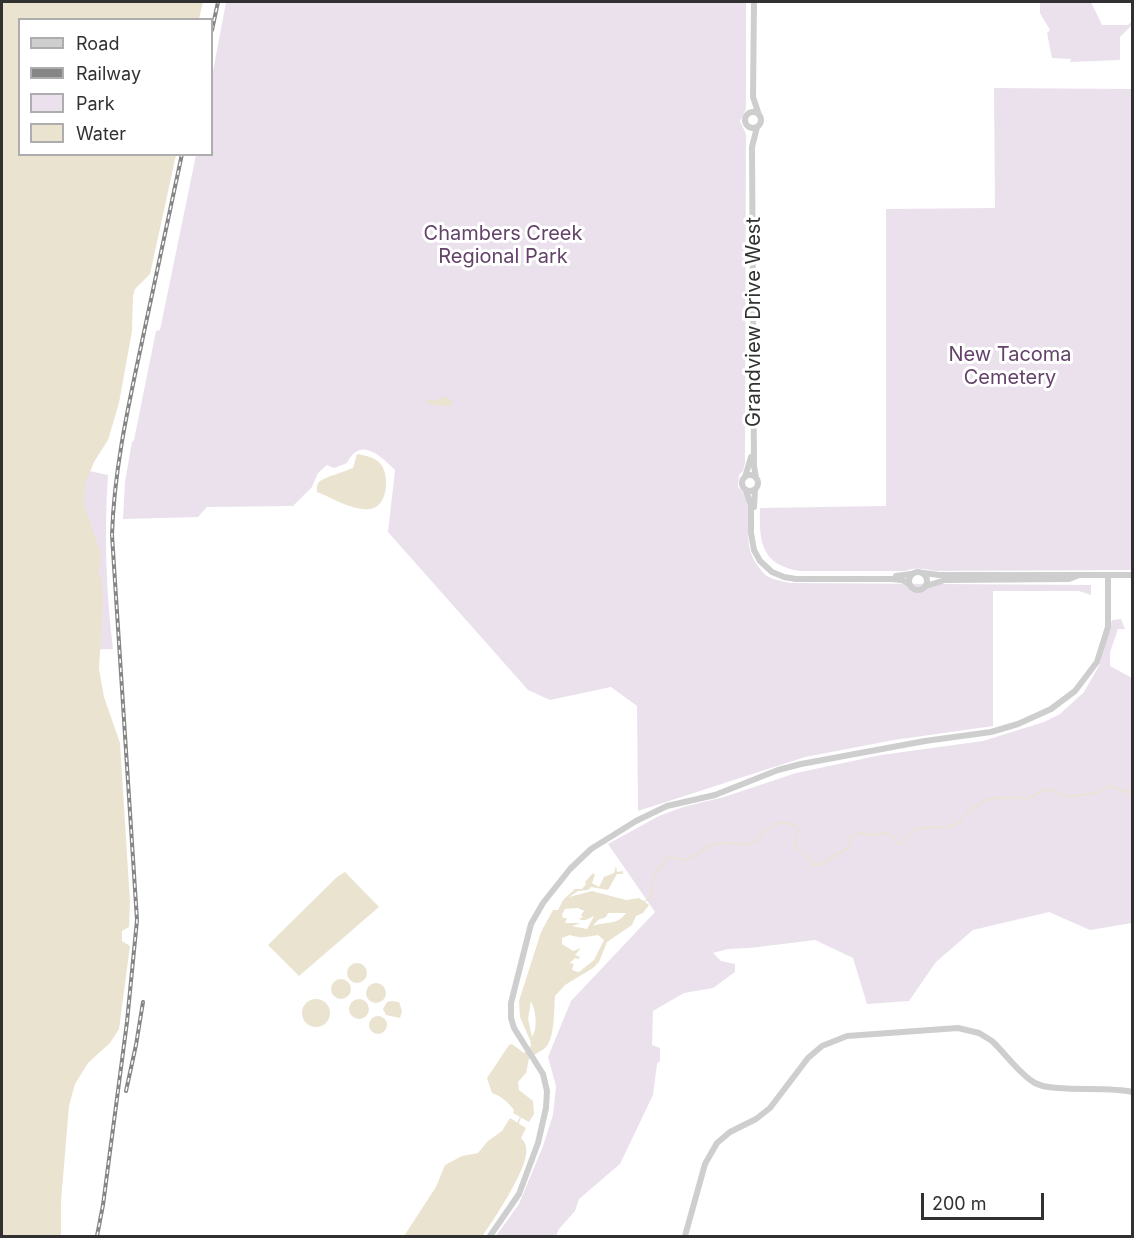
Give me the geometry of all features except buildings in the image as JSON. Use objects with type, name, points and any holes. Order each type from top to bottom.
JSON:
[{"type":"street","points":[[753,2],[753,97],[745,121],[748,127],[757,127],[760,123],[753,97]]},
{"type":"street","points":[[748,114],[752,112],[759,116]]},
{"type":"street","name":"Grandview Drive West","points":[[748,127],[753,166],[754,466],[756,478]]},
{"type":"street","name":"Grandview Drive West","points":[[752,147],[757,127]]},
{"type":"street","name":"Grandview Drive West","points":[[745,477],[751,459],[751,171],[753,166]]},
{"type":"street","points":[[1077,576],[1069,579],[945,580],[917,590],[911,588],[904,580],[789,579],[778,575],[769,568],[760,561],[754,550],[751,533],[751,504],[742,484],[745,477],[756,478],[758,483],[755,490],[754,542],[769,568],[784,574],[902,576],[916,572],[939,576],[1132,575]]},
{"type":"street","points":[[746,490],[755,490]]},
{"type":"street","points":[[923,573],[927,579],[926,585]]},
{"type":"street","points":[[909,584],[911,574]]},
{"type":"street","points":[[490,1236],[519,1194],[542,1126],[547,1090],[543,1074],[514,1028],[510,1011],[527,933],[543,903],[570,869],[591,849],[636,821],[667,806],[715,795],[778,770],[837,756],[991,732],[1018,724],[1051,708],[1085,681],[1097,662],[1108,627],[1108,576]]},
{"type":"street","points":[[685,1236],[705,1164],[717,1143],[730,1132],[764,1114],[777,1101],[815,1051],[838,1038],[968,1029],[992,1041],[1037,1084],[1054,1087],[1111,1088],[1132,1092]]},
{"type":"green space","name":"Chambers Creek Regional Park","points":[[226,2],[746,2],[746,109],[740,121],[746,134],[745,463],[739,475],[738,487],[747,503],[749,545],[752,556],[767,576],[790,583],[1091,585],[1091,595],[1079,591],[993,591],[993,726],[894,740],[805,757],[638,811],[637,706],[611,687],[550,700],[528,690],[388,532],[395,470],[377,454],[364,449],[352,455],[347,463],[334,468],[327,465],[318,473],[312,487],[293,506],[207,507],[198,517],[123,519],[125,482],[132,442],[156,331],[160,330],[196,156],[213,156],[213,72]]},
{"type":"green space","points":[[1040,2],[1091,2],[1102,25],[1128,25],[1132,21],[1132,25],[1120,37],[1120,60],[1070,62],[1071,59],[1052,58],[1047,33],[1050,30],[1040,13]]},
{"type":"green space","name":"New Tacoma Cemetery","points":[[994,88],[1132,89],[1132,570],[800,571],[787,568],[777,563],[765,550],[760,531],[760,508],[886,506],[886,209],[995,208]]},
{"type":"green space","points":[[67,466],[108,475],[106,562],[113,649],[77,650]]},
{"type":"green space","points":[[1121,619],[1125,629],[1118,629],[1110,652],[1110,666],[1132,678],[1132,923],[1090,930],[1049,912],[973,930],[936,962],[909,1001],[867,1004],[853,958],[815,940],[728,949],[713,953],[721,961],[735,964],[735,972],[713,988],[684,993],[653,1011],[652,1045],[660,1048],[660,1061],[657,1064],[653,1095],[620,1164],[579,1199],[575,1211],[559,1229],[556,1236],[496,1236],[519,1204],[553,1115],[556,1086],[548,1057],[571,1001],[655,912],[608,844],[659,816],[796,773],[881,755],[983,741],[1044,722],[1060,714],[1084,692],[1100,664],[1112,620]]},
{"type":"water","points":[[2,2],[203,2],[199,18],[18,18],[18,156],[176,156],[150,274],[135,289],[133,296],[132,331],[119,403],[108,440],[94,462],[85,484],[84,506],[100,551],[101,562],[98,572],[103,597],[99,669],[104,697],[120,743],[130,902],[129,927],[122,931],[122,941],[130,946],[119,1029],[110,1043],[88,1063],[75,1084],[69,1106],[61,1201],[61,1236],[2,1236]]},
{"type":"water","points":[[443,397],[452,400],[452,405],[427,404],[427,400],[435,401]]},
{"type":"water","points":[[357,454],[377,460],[385,473],[384,496],[376,507],[370,509],[350,506],[317,492],[317,484],[321,480],[353,468]]},
{"type":"water","points":[[616,866],[617,872],[623,871],[623,874],[617,874],[608,890],[591,887],[569,897],[592,891],[626,900],[639,898],[649,905],[643,913],[636,916],[632,925],[607,942],[599,962],[593,968],[565,985],[555,996],[551,1038],[545,1048],[529,1059],[526,1073],[518,1082],[519,1090],[533,1101],[534,1114],[529,1122],[513,1113],[514,1110],[507,1102],[492,1093],[487,1078],[509,1045],[512,1044],[524,1053],[531,1046],[520,1017],[519,1001],[541,932],[553,910],[558,910],[563,900],[575,889],[582,889],[593,873],[595,875],[592,883],[599,887],[604,877],[614,873]],"holes":[[[578,908],[584,911],[581,915],[583,917],[579,919],[581,920],[594,916],[587,929],[572,926],[581,923],[565,923],[567,918],[563,918],[562,914],[565,909]],[[608,913],[626,913],[615,922],[593,926],[598,920],[606,917]],[[570,935],[581,937],[598,935],[604,940],[594,960],[579,972],[574,971],[572,969],[574,964],[570,963],[575,958],[579,959],[580,957],[575,955],[581,948],[573,951],[562,944],[562,938]],[[531,1001],[536,1020],[532,1037],[528,1019]]]},
{"type":"water","points":[[345,872],[379,907],[299,976],[268,945],[337,877]]},
{"type":"water","points":[[357,963],[364,966],[367,973],[364,980],[357,983],[350,980],[347,973],[350,966]]},
{"type":"water","points":[[341,979],[348,982],[351,989],[348,996],[341,999],[334,996],[331,989],[334,982]]},
{"type":"water","points":[[376,983],[383,986],[386,993],[383,1000],[376,1003],[369,1000],[366,993],[369,986]]},
{"type":"water","points":[[316,999],[326,1003],[330,1013],[326,1023],[316,1027],[306,1023],[302,1013],[306,1003]]},
{"type":"water","points":[[359,999],[366,1002],[369,1009],[366,1016],[359,1019],[352,1016],[349,1009],[352,1002]]},
{"type":"water","points":[[387,1002],[399,1002],[402,1011],[400,1018],[386,1015],[383,1009]]},
{"type":"water","points":[[378,1016],[384,1019],[387,1025],[384,1031],[378,1034],[372,1031],[369,1025],[372,1019]]},
{"type":"water","points":[[510,1118],[526,1128],[521,1138],[526,1146],[526,1155],[514,1185],[483,1235],[404,1236],[436,1187],[445,1165],[462,1156],[478,1153],[488,1141],[502,1131]]},
{"type":"waterway","points":[[644,902],[651,897],[653,877],[668,857],[687,860],[714,843],[750,844],[779,822],[798,828],[795,845],[814,865],[848,848],[851,839],[859,832],[869,835],[885,833],[900,845],[917,828],[951,827],[986,800],[1030,798],[1045,789],[1058,792],[1065,797],[1098,793],[1109,786],[1132,793]]},
{"type":"waterway","points":[[518,1123],[521,1116]]},
{"type":"railway","points":[[213,25],[218,2]]},
{"type":"railway","points":[[97,1236],[127,1022],[137,920],[112,535],[113,512],[126,419],[182,156]]},
{"type":"railway","points":[[126,1091],[143,1002]]}]
